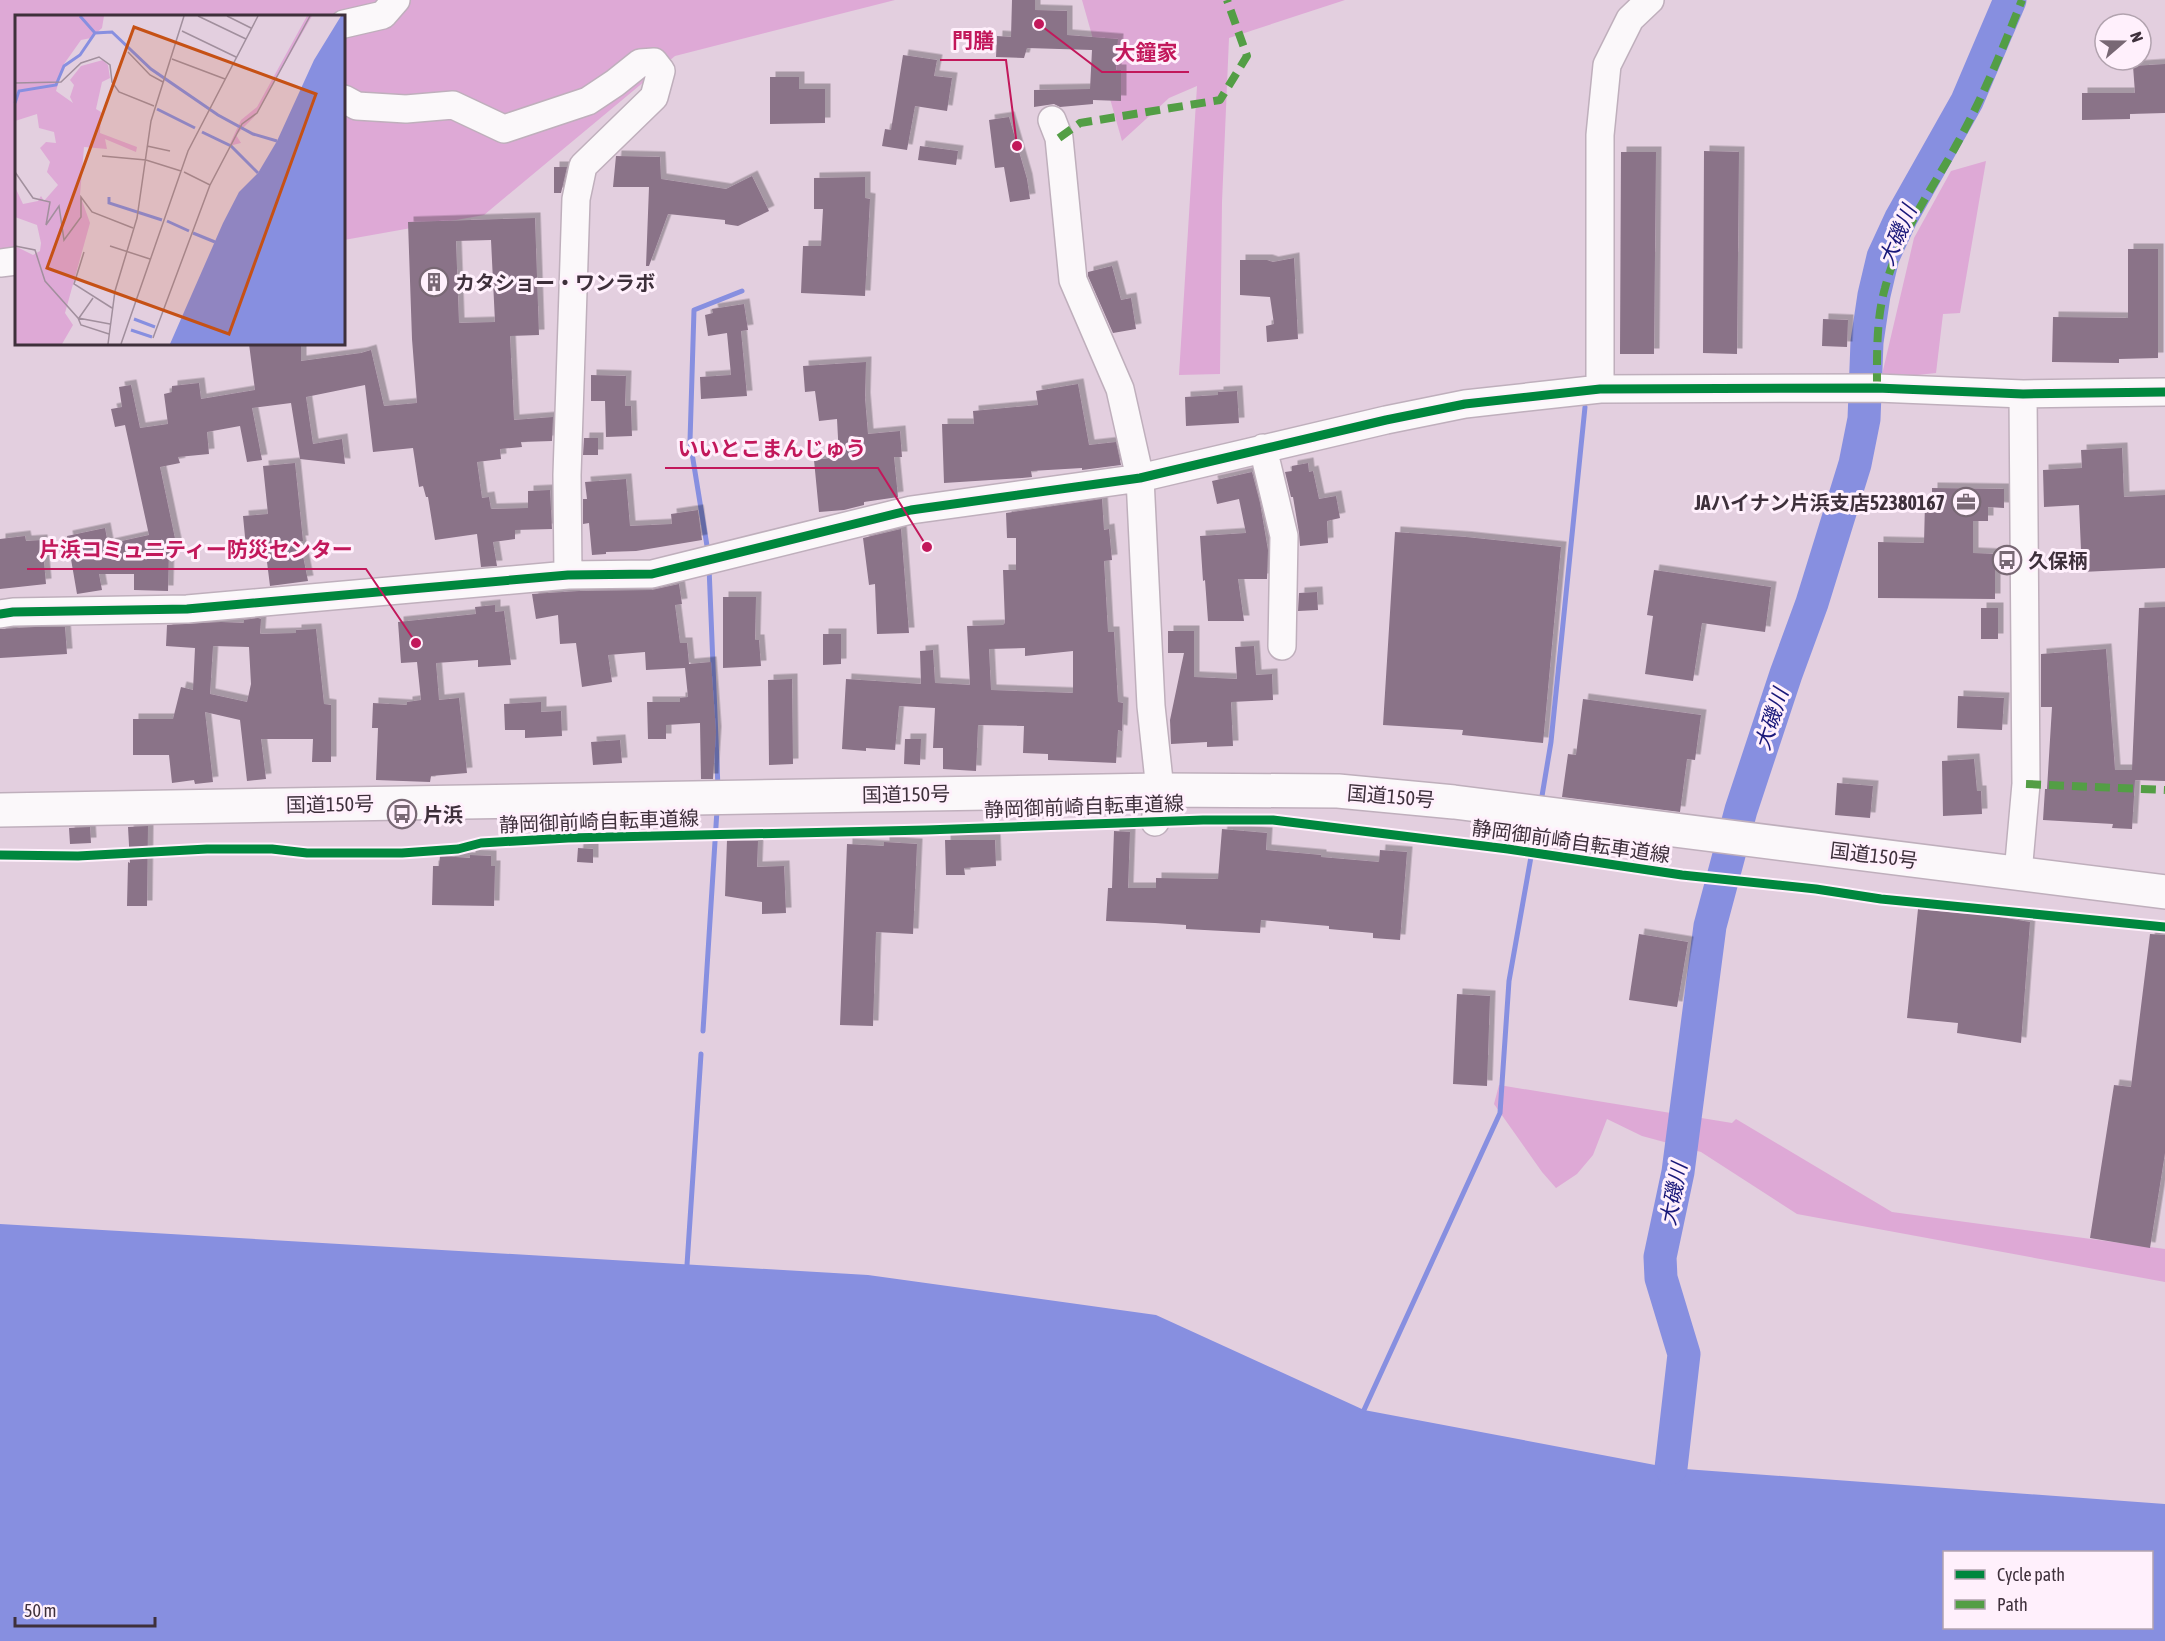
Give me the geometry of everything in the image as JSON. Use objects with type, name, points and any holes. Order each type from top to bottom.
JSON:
[{"type":"highway","name":"国道150号","points":[[0,810],[1160,790],[1338,791],[1454,802],[2165,892]]},
{"type":"street","points":[[345,24],[383,15],[396,0]]},
{"type":"street","points":[[1600,389],[1600,135],[1607,65],[1630,19],[1650,0]]},
{"type":"street","points":[[345,100],[357,106],[406,109],[453,105],[504,129],[588,101],[640,63],[654,62],[661,71],[654,97],[625,128],[583,166],[576,199],[567,474],[568,575]]},
{"type":"street","points":[[1052,120],[1059,138],[1073,280],[1120,389],[1140,478],[1151,706],[1160,790],[1155,822]]},
{"type":"street","points":[[0,263],[15,261]]},
{"type":"street","points":[[0,614],[187,609],[568,575],[652,574],[911,510],[1140,478],[1263,448],[1465,404],[1600,389],[1876,388],[2024,394],[2165,392]]},
{"type":"street","points":[[2018,873],[2026,784],[2024,394]]},
{"type":"street","points":[[1263,448],[1284,536],[1282,646]]},
{"type":"shaded area","points":[[0,0],[895,0],[675,56],[484,215],[345,240],[345,15],[15,15],[15,261],[0,262]]},
{"type":"shaded area","points":[[1082,0],[1345,0],[1229,38],[1222,202],[1220,374],[1179,375],[1197,86],[1169,98],[1122,141]]},
{"type":"shaded area","points":[[1986,161],[1960,313],[1943,314],[1936,373],[1881,379],[1914,238],[1951,171]]},
{"type":"shaded area","points":[[1499,1085],[1732,1123],[1736,1119],[1892,1212],[2165,1249],[2165,1282],[1797,1214],[1701,1152],[1642,1136],[1607,1119],[1593,1155],[1577,1174],[1556,1188],[1494,1104]]},
{"type":"water","points":[[0,1224],[868,1275],[1156,1315],[1364,1410],[1671,1468],[2165,1504],[2165,1641],[0,1641]]},
{"type":"building","points":[[1012,0],[1035,0],[1035,10],[1067,11],[1067,35],[1118,39],[1116,70],[1121,70],[1121,101],[1093,100],[1093,104],[1060,107],[1054,104],[1034,107],[1034,90],[1090,89],[1092,50],[1027,48],[1024,58],[996,57],[997,36],[1011,37]]},
{"type":"building","points":[[903,55],[937,60],[934,76],[952,78],[947,111],[915,106],[907,150],[882,146],[885,129],[891,130]]},
{"type":"building","points":[[2165,64],[2165,113],[2130,114],[2130,119],[2082,120],[2082,93],[2135,93],[2133,72],[2153,72],[2153,65]]},
{"type":"building","points":[[770,77],[799,77],[799,89],[825,89],[825,123],[770,124]]},
{"type":"building","points":[[1009,117],[1027,179],[1030,199],[1010,202],[1004,167],[995,168],[989,120]]},
{"type":"building","points":[[920,146],[958,151],[956,165],[918,160]]},
{"type":"building","points":[[1704,151],[1739,152],[1737,354],[1703,353]]},
{"type":"building","points":[[1621,152],[1656,152],[1654,354],[1620,354]]},
{"type":"building","points":[[616,156],[660,157],[661,179],[726,189],[752,176],[769,211],[738,226],[725,224],[725,220],[668,214],[649,266],[646,266],[649,187],[613,187]]},
{"type":"building","points":[[554,167],[567,167],[561,193],[554,193]]},
{"type":"building","points":[[865,177],[865,198],[870,199],[865,296],[801,293],[803,246],[821,246],[823,209],[814,209],[814,178]]},
{"type":"building","points":[[535,218],[539,335],[510,336],[514,420],[553,417],[552,441],[521,442],[522,447],[500,449],[501,459],[477,462],[482,498],[489,497],[491,509],[528,508],[528,491],[550,490],[552,529],[515,530],[515,539],[493,542],[497,566],[481,567],[477,534],[435,540],[428,497],[426,497],[423,486],[419,487],[413,448],[373,452],[365,385],[306,397],[313,444],[342,439],[345,464],[300,459],[291,403],[252,408],[262,460],[247,462],[240,426],[207,432],[209,454],[178,457],[180,463],[160,467],[177,548],[169,550],[168,591],[134,590],[134,574],[99,574],[102,590],[77,594],[67,536],[105,528],[108,544],[149,535],[125,425],[115,427],[111,409],[122,407],[119,387],[131,385],[140,428],[168,424],[164,394],[172,392],[172,386],[199,383],[201,399],[255,390],[249,345],[301,345],[301,361],[371,350],[384,406],[417,403],[412,339],[408,222]],"holes":[[[491,240],[495,322],[459,323],[456,241]]]},
{"type":"building","points":[[2128,249],[2158,249],[2158,358],[2119,359],[2119,363],[2052,362],[2053,317],[2128,318]]},
{"type":"building","points":[[1294,258],[1298,339],[1267,342],[1266,326],[1274,324],[1270,297],[1240,295],[1240,260],[1273,262]]},
{"type":"building","points":[[1112,266],[1121,300],[1131,298],[1136,329],[1113,333],[1088,276],[1088,272]]},
{"type":"building","points":[[744,304],[748,330],[741,331],[747,396],[701,399],[700,377],[731,375],[727,333],[708,336],[705,315],[713,313],[712,309]]},
{"type":"building","points":[[1823,319],[1848,320],[1847,347],[1822,346]]},
{"type":"building","points":[[866,362],[865,398],[868,434],[900,431],[902,457],[894,457],[898,497],[864,502],[864,505],[844,510],[819,512],[814,460],[839,457],[837,419],[819,421],[815,391],[805,392],[803,366]]},
{"type":"building","points":[[591,375],[626,376],[625,406],[631,406],[632,436],[606,437],[605,401],[591,401]]},
{"type":"building","points":[[1078,384],[1089,445],[1116,442],[1121,465],[1082,470],[1082,468],[1031,471],[1032,477],[944,483],[942,424],[974,424],[973,411],[1038,405],[1036,391]]},
{"type":"building","points":[[1237,391],[1239,423],[1186,426],[1185,397]]},
{"type":"building","points":[[584,438],[598,438],[598,455],[583,455]]},
{"type":"building","points":[[2122,448],[2124,497],[2165,495],[2165,568],[2082,572],[2079,505],[2044,507],[2043,470],[2082,468],[2081,450]]},
{"type":"building","points":[[295,463],[303,541],[300,541],[308,581],[270,586],[265,546],[246,547],[243,516],[268,514],[263,466]]},
{"type":"building","points":[[1308,463],[1309,472],[1313,471],[1319,499],[1336,496],[1340,518],[1327,521],[1328,543],[1300,546],[1293,497],[1291,497],[1285,472],[1292,471],[1292,466]]},
{"type":"building","points":[[1252,472],[1268,550],[1267,579],[1238,579],[1244,621],[1208,621],[1200,536],[1246,533],[1239,499],[1217,504],[1212,481]]},
{"type":"building","points":[[626,479],[630,526],[672,524],[671,514],[698,510],[702,540],[636,551],[592,555],[589,523],[583,524],[583,499],[587,499],[585,482]]},
{"type":"building","points":[[1932,488],[2004,489],[2004,508],[1988,507],[1988,521],[1973,521],[1973,553],[1995,554],[1995,599],[1878,598],[1878,542],[1924,543],[1925,503],[1932,503]]},
{"type":"building","points":[[1102,499],[1104,530],[1109,529],[1112,560],[1104,561],[1108,632],[1114,632],[1118,702],[1123,703],[1122,731],[1118,730],[1116,763],[1048,760],[1048,754],[1023,753],[1024,726],[978,725],[976,771],[943,769],[943,748],[933,748],[935,708],[899,706],[895,750],[842,749],[846,679],[921,684],[920,651],[933,650],[935,683],[970,685],[967,626],[1003,625],[1005,623],[1003,570],[1016,570],[1016,538],[1007,538],[1006,513]],"holes":[[[1025,648],[1025,656],[1073,651],[1073,693],[991,690],[989,649]]]},
{"type":"building","points":[[901,529],[909,633],[877,634],[875,584],[869,585],[863,538]]},
{"type":"building","points":[[1395,532],[1561,547],[1543,743],[1462,735],[1463,730],[1383,725]]},
{"type":"building","points":[[25,536],[26,541],[42,540],[46,584],[0,589],[0,539]]},
{"type":"building","points":[[1654,570],[1771,587],[1765,632],[1702,623],[1693,681],[1645,674],[1653,616],[1647,615]]},
{"type":"building","points":[[679,584],[682,604],[675,605],[680,643],[687,643],[689,664],[711,662],[716,732],[713,779],[701,779],[700,723],[666,725],[666,739],[648,739],[647,702],[680,702],[680,698],[688,697],[685,668],[646,670],[645,652],[608,655],[612,682],[582,687],[576,643],[560,644],[558,615],[536,619],[532,594],[652,590]]},
{"type":"building","points":[[1317,592],[1318,610],[1298,611],[1299,593]]},
{"type":"building","points":[[723,597],[756,597],[755,640],[759,640],[761,666],[723,668]]},
{"type":"building","points":[[495,605],[495,612],[504,611],[511,665],[478,667],[478,660],[436,663],[439,700],[459,698],[467,773],[431,776],[430,782],[376,780],[378,728],[372,728],[373,703],[407,705],[407,702],[421,700],[417,662],[401,663],[398,622],[476,614],[475,607]]},
{"type":"building","points":[[2165,607],[2165,781],[2135,780],[2132,829],[2112,828],[2113,824],[2043,820],[2052,707],[2041,707],[2041,654],[2106,649],[2115,770],[2132,770],[2139,608]]},
{"type":"building","points":[[1981,608],[1998,608],[1998,639],[1981,639]]},
{"type":"building","points":[[261,619],[260,634],[296,633],[296,630],[316,629],[324,704],[331,705],[331,762],[312,762],[313,739],[261,739],[266,779],[247,781],[240,720],[205,712],[213,782],[195,784],[194,780],[172,783],[169,755],[133,755],[133,719],[173,719],[181,687],[193,690],[195,648],[166,646],[167,625],[244,623],[244,620]],"holes":[[[213,646],[249,647],[251,684],[247,702],[210,694]]]},
{"type":"building","points":[[65,627],[67,654],[0,658],[0,629]]},
{"type":"building","points":[[1168,631],[1194,631],[1194,677],[1237,679],[1235,647],[1254,646],[1256,675],[1272,674],[1273,700],[1231,702],[1233,746],[1207,747],[1207,742],[1171,744],[1170,720],[1184,653],[1168,653]]},
{"type":"building","points":[[823,634],[841,634],[841,664],[823,665]]},
{"type":"building","points":[[792,679],[793,764],[769,765],[768,680]]},
{"type":"building","points":[[1958,696],[2004,698],[2002,730],[1957,728]]},
{"type":"building","points":[[1583,699],[1701,715],[1695,760],[1687,759],[1680,812],[1562,797],[1568,754],[1576,755]]},
{"type":"building","points":[[541,702],[541,712],[561,711],[562,736],[525,738],[525,730],[505,730],[504,704]]},
{"type":"building","points":[[905,739],[921,739],[920,765],[904,764]]},
{"type":"building","points":[[620,740],[622,763],[593,765],[591,742]]},
{"type":"building","points":[[1974,759],[1977,791],[1981,791],[1982,814],[1943,816],[1942,761]]},
{"type":"building","points":[[1837,783],[1873,786],[1870,818],[1835,815]]},
{"type":"building","points":[[148,826],[147,906],[127,906],[128,862],[130,863],[128,827]]},
{"type":"building","points":[[90,827],[91,843],[70,844],[69,828]]},
{"type":"building","points":[[1222,829],[1267,833],[1266,850],[1321,855],[1321,857],[1379,862],[1380,850],[1407,852],[1400,940],[1373,938],[1373,933],[1329,929],[1329,926],[1261,920],[1260,933],[1186,929],[1186,925],[1106,921],[1108,888],[1112,888],[1114,831],[1130,832],[1128,888],[1156,888],[1156,878],[1218,879]]},
{"type":"building","points":[[727,840],[758,841],[757,867],[784,866],[786,913],[762,914],[762,902],[725,896]]},
{"type":"building","points":[[945,840],[995,840],[996,866],[964,868],[965,875],[946,875]]},
{"type":"building","points":[[884,842],[917,844],[913,934],[876,932],[873,1026],[840,1025],[847,844],[884,846]]},
{"type":"building","points":[[578,848],[593,849],[593,863],[577,862]]},
{"type":"building","points":[[470,855],[491,856],[491,866],[495,866],[494,906],[432,905],[433,866],[439,866],[440,856],[470,858]]},
{"type":"building","points":[[1918,909],[1969,914],[1969,912],[2030,922],[2021,1043],[1957,1033],[1958,1023],[1907,1018]]},
{"type":"building","points":[[1639,934],[1688,942],[1677,1007],[1629,1000]]},
{"type":"building","points":[[2150,934],[2165,935],[2165,1153],[2150,1248],[2090,1238],[2114,1085],[2131,1087]]},
{"type":"building","points":[[1457,994],[1490,996],[1487,1086],[1453,1084]]},
{"type":"waterway","name":"大磯川","points":[[1671,1468],[1684,1354],[1661,1278],[1660,1257],[1678,1172],[1710,926],[1741,810],[1812,603],[1855,464],[1864,419],[1867,342],[1874,295],[1883,257],[1901,218],[1967,101],[2010,0]]},
{"type":"waterway","points":[[708,552],[690,441],[694,310],[742,291]]},
{"type":"waterway","points":[[1541,802],[1551,742],[1585,407]]},
{"type":"waterway","points":[[709,567],[718,788]]},
{"type":"waterway","points":[[703,1031],[717,810]]},
{"type":"waterway","points":[[1364,1410],[1500,1113],[1509,981],[1537,823]]},
{"type":"waterway","points":[[687,1265],[701,1054]]},
{"type":"marked path","points":[[1059,138],[1080,123],[1220,100],[1247,56],[1227,0]]},
{"type":"marked path","points":[[1877,388],[1880,312],[1891,268],[1907,231],[1976,108],[2022,0]]},
{"type":"marked path","points":[[2026,784],[2165,790]]},
{"type":"cycle path","points":[[0,614],[187,609],[568,575],[652,574],[911,510],[1140,478],[1386,420],[1465,404],[1600,389],[1877,388],[2023,394],[2165,392]]},
{"type":"cycle path","name":"静岡御前崎自転車道線","points":[[0,855],[78,856],[207,849],[272,849],[307,853],[402,853],[458,849],[481,843],[568,838],[1273,820],[1508,849],[1682,875],[1816,889],[1881,899],[2165,927]]},
{"type":"place","name":"大鐘家","points":[[1039,24]]},
{"type":"place","name":"門膳","points":[[1017,146]]},
{"type":"place","name":"カタショー・ワンラボ","points":[[434,282]]},
{"type":"place","name":"JAハイナン片浜支店52380167","points":[[1966,502]]},
{"type":"place","name":"いいとこまんじゅう","points":[[927,547]]},
{"type":"place","name":"久保柄","points":[[2007,560]]},
{"type":"place","name":"片浜コミュニティー防災センター","points":[[416,643]]},
{"type":"place","name":"片浜","points":[[402,814]]}]
